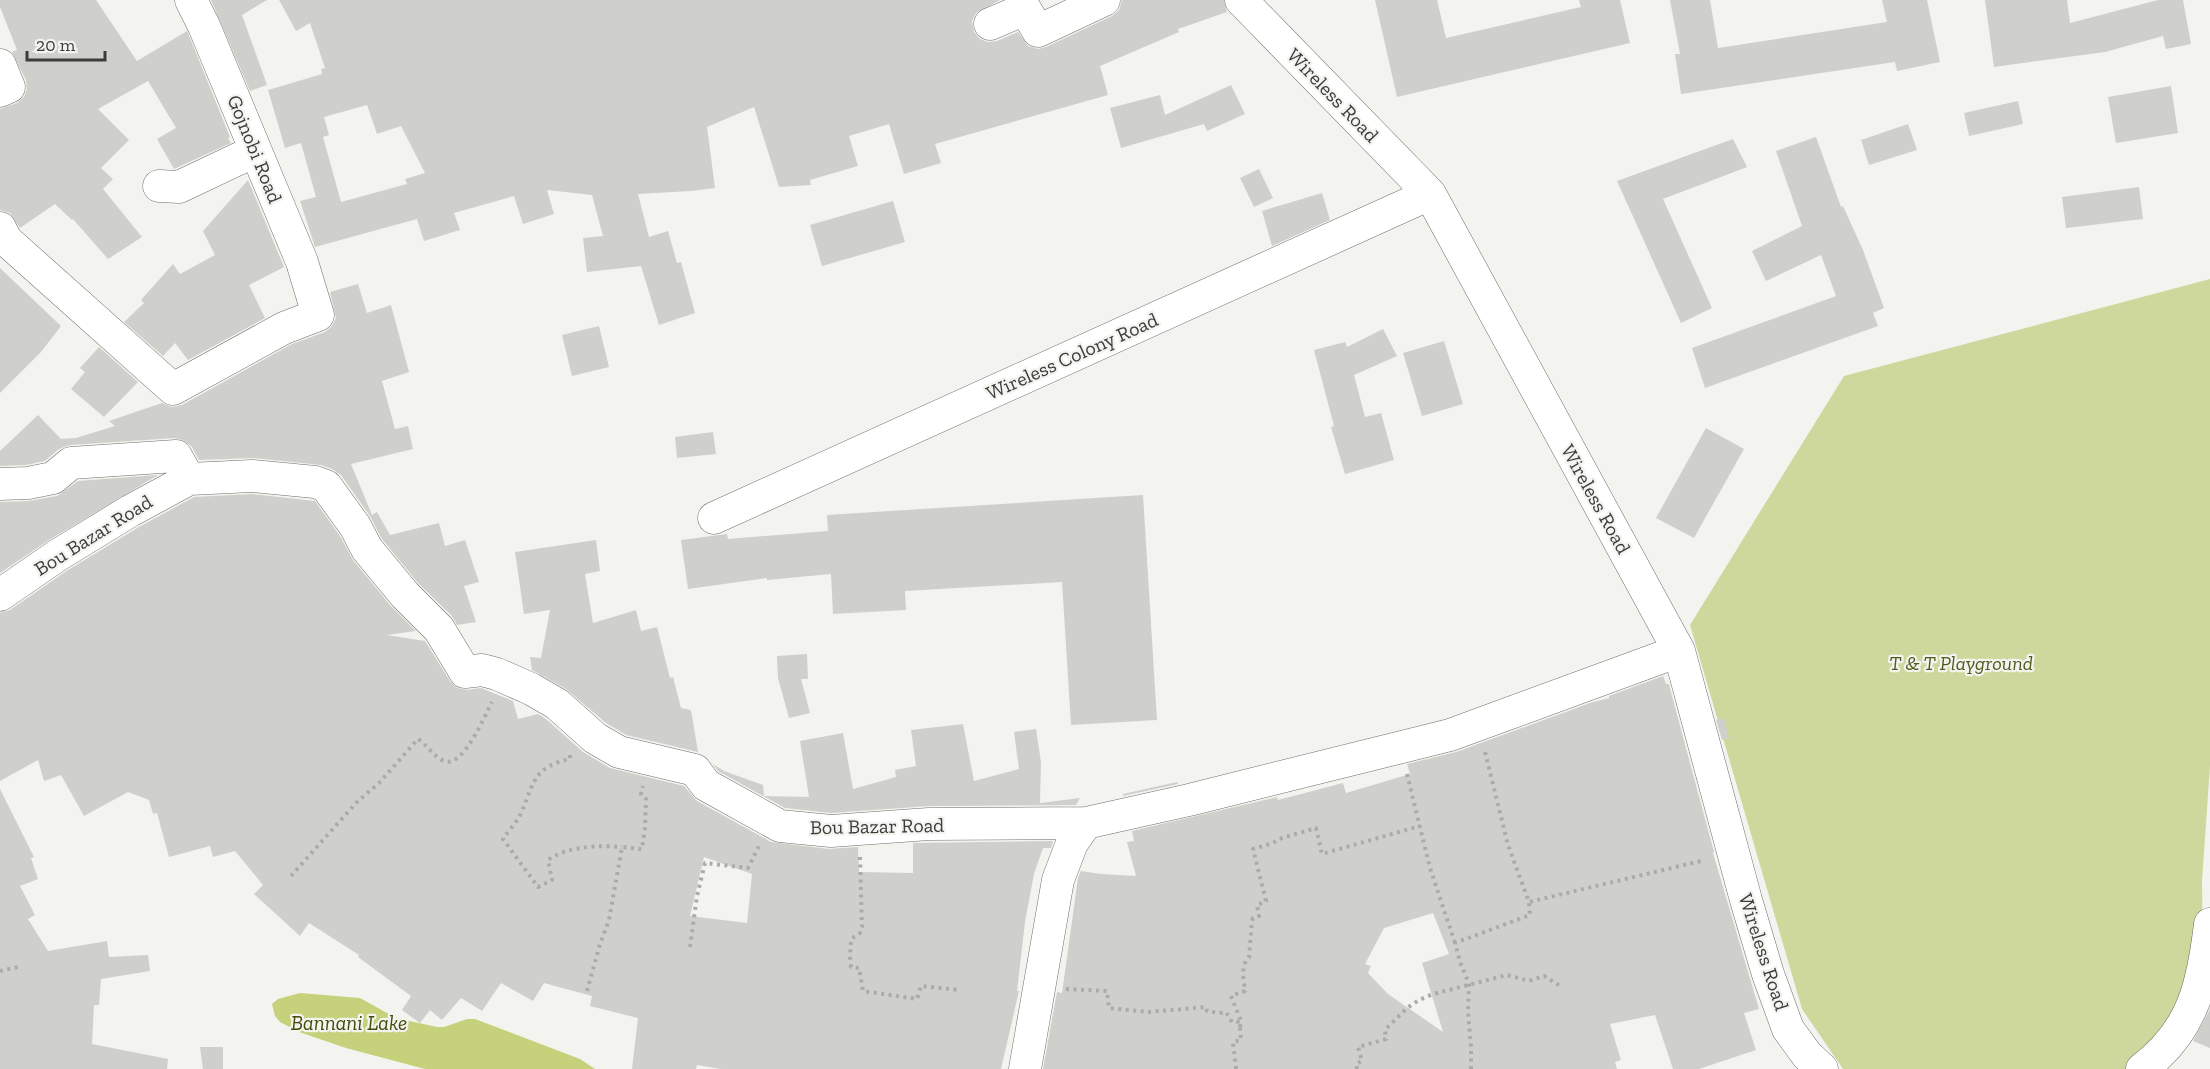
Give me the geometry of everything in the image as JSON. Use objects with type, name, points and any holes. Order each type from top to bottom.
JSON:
[{"type":"street","name":"Gojnobi Road","points":[[2,238],[173,389],[284,328],[318,315],[302,262],[192,0]]},
{"type":"street","points":[[990,24],[1025,9],[1038,31],[1104,0]]},
{"type":"street","name":"Wireless Road","points":[[1241,0],[1430,194],[1679,651],[1768,974],[1788,1029],[1807,1056],[1822,1069]]},
{"type":"street","points":[[0,65],[9,87],[0,91]]},
{"type":"street","points":[[159,186],[179,187],[255,151]]},
{"type":"street","name":"Wireless Colony Road","points":[[714,518],[1430,194]]},
{"type":"street","points":[[0,484],[28,483],[53,478],[71,463],[176,456],[189,479]]},
{"type":"street","name":"Bou Bazar Road","points":[[0,595],[67,549],[189,479],[252,476],[315,482],[326,486],[355,526],[367,549],[405,595],[439,629],[465,672],[482,670],[531,689],[557,704],[594,738],[619,752],[695,770],[706,785],[780,826],[831,831],[929,825],[1086,823],[1189,800],[1450,735],[1679,651]]},
{"type":"street","points":[[1025,1069],[1058,880],[1072,843],[1086,823]]},
{"type":"street","points":[[2142,1069],[2161,1055],[2180,1033],[2193,1005],[2206,960],[2210,924]]},
{"type":"path","points":[[291,876],[350,809],[379,783],[418,739],[440,758],[447,762],[454,761],[469,744],[500,687],[503,677]]},
{"type":"path","points":[[566,712],[570,759],[546,766],[536,778],[521,813],[503,839],[538,887],[552,880],[548,860],[558,853],[606,846],[642,849],[646,799],[641,794],[646,759]]},
{"type":"path","points":[[1455,943],[1530,915],[1529,902],[1508,845],[1477,725]]},
{"type":"path","points":[[1398,748],[1430,868],[1469,984],[1471,1069]]},
{"type":"path","points":[[690,947],[697,896],[705,863],[748,868],[771,822]]},
{"type":"path","points":[[1236,1069],[1233,1042],[1241,1040],[1241,1021],[1231,996],[1245,991],[1243,972],[1245,961],[1249,957],[1252,921],[1253,918],[1259,916],[1257,905],[1266,901],[1253,849],[1316,828],[1322,854],[1420,826]]},
{"type":"path","points":[[858,829],[862,927],[860,933],[851,939],[850,957],[851,967],[859,968],[863,991],[917,999],[921,986],[960,990]]},
{"type":"path","points":[[587,991],[609,920],[622,847]]},
{"type":"path","points":[[1529,902],[1734,853]]},
{"type":"path","points":[[0,971],[22,966]]},
{"type":"path","points":[[1357,1069],[1356,1064],[1362,1061],[1359,1047],[1386,1040],[1385,1030],[1407,1008],[1433,994],[1507,975],[1529,981],[1544,976],[1560,986]]},
{"type":"path","points":[[1037,994],[1073,988],[1107,991],[1109,1008],[1148,1012],[1206,1007],[1210,1012],[1226,1012],[1232,1022],[1238,1022],[1240,1028]]},
{"type":"green space","name":"T & T Playground","points":[[2210,279],[2210,766],[2202,881],[2203,955],[2142,1069],[1843,1069],[1802,1009],[1690,625],[1844,376]]},
{"type":"water","name":"Bannani Lake","points":[[300,993],[360,998],[396,1018],[437,1027],[475,1019],[580,1059],[595,1069],[425,1069],[346,1048],[299,1032],[280,1022],[275,1016],[272,1004],[278,999]]},
{"type":"building","points":[[0,0],[96,0],[137,61],[187,31],[188,33],[231,143],[174,169],[157,139],[176,128],[148,81],[98,109],[129,140],[101,168],[113,179],[103,189],[142,237],[108,259],[73,219],[55,204],[20,228],[10,213],[0,210],[0,109],[17,103],[24,97],[27,89],[26,80],[12,52],[17,50],[0,7]]},
{"type":"building","points":[[211,0],[267,0],[242,15],[267,85],[250,91]]},
{"type":"building","points":[[279,0],[1000,0],[976,13],[972,21],[974,32],[980,39],[988,42],[997,41],[1018,32],[1028,46],[1038,49],[1112,16],[1119,10],[1122,0],[1224,0],[1227,12],[1178,29],[1179,32],[1100,66],[1108,95],[935,144],[941,163],[904,174],[889,124],[849,136],[858,166],[810,180],[811,185],[779,187],[754,107],[707,127],[715,188],[638,194],[649,237],[668,231],[677,263],[681,262],[695,313],[659,325],[641,266],[587,272],[583,238],[603,236],[592,195],[547,190],[554,214],[523,224],[514,196],[454,213],[460,230],[424,241],[417,219],[315,247],[300,201],[316,197],[301,143],[285,148],[268,90],[322,74],[321,69],[325,68],[310,23],[296,31]],"holes":[[[367,105],[377,134],[401,126],[425,173],[405,179],[407,184],[341,202],[323,137],[329,135],[324,117]]]},
{"type":"building","points":[[1375,0],[1437,0],[1446,38],[1581,7],[1579,0],[1620,0],[1630,43],[1397,97]]},
{"type":"building","points":[[1670,0],[1710,0],[1718,48],[1887,22],[1882,0],[1927,0],[1940,62],[1897,71],[1895,62],[1681,94],[1675,54],[1680,54]]},
{"type":"building","points":[[1985,0],[2067,0],[2070,23],[2158,0],[2183,0],[2191,44],[2166,49],[2163,36],[2105,52],[1994,67]]},
{"type":"building","points":[[1231,85],[1245,114],[1207,131],[1204,124],[1121,148],[1110,108],[1160,95],[1165,115]]},
{"type":"building","points":[[2171,86],[2178,133],[2116,143],[2108,97]]},
{"type":"building","points":[[2018,101],[2023,124],[1969,136],[1964,113]]},
{"type":"building","points":[[1908,124],[1917,150],[1869,165],[1861,140]]},
{"type":"building","points":[[1816,137],[1841,207],[1843,206],[1863,250],[1884,308],[1873,313],[1878,326],[1705,388],[1692,348],[1836,296],[1821,255],[1766,281],[1752,251],[1802,226],[1776,151]]},
{"type":"building","points":[[1733,139],[1747,167],[1663,199],[1712,308],[1681,323],[1617,181]]},
{"type":"building","points":[[1259,169],[1273,198],[1254,207],[1240,178]]},
{"type":"building","points":[[248,180],[284,267],[249,285],[265,318],[188,360],[175,343],[163,356],[124,322],[144,303],[141,300],[173,264],[180,274],[215,255],[203,231]]},
{"type":"building","points":[[2139,187],[2143,219],[2066,228],[2062,197]]},
{"type":"building","points":[[1322,193],[1330,220],[1272,246],[1262,211]]},
{"type":"building","points":[[893,201],[905,242],[822,266],[810,225]]},
{"type":"building","points":[[0,268],[61,326],[41,352],[0,393]]},
{"type":"building","points":[[358,284],[367,313],[391,305],[409,372],[382,381],[395,429],[408,426],[413,449],[351,464],[372,515],[377,512],[390,535],[439,523],[445,546],[465,540],[479,582],[464,586],[476,622],[457,625],[452,616],[418,583],[382,539],[370,516],[341,475],[321,465],[254,458],[199,460],[192,447],[185,441],[175,438],[70,445],[59,449],[45,461],[26,465],[0,466],[0,451],[38,415],[61,439],[76,438],[115,426],[109,421],[162,403],[172,407],[182,405],[292,344],[325,332],[336,318],[330,292]]},
{"type":"building","points":[[599,326],[609,367],[572,376],[562,335]]},
{"type":"building","points":[[1383,329],[1397,356],[1354,375],[1365,417],[1381,413],[1394,460],[1345,474],[1331,427],[1334,426],[1314,350],[1345,342],[1347,347]]},
{"type":"building","points":[[1444,341],[1463,404],[1422,416],[1403,353]]},
{"type":"building","points":[[99,347],[138,382],[104,417],[71,389],[85,372],[80,368]]},
{"type":"building","points":[[1706,428],[1744,449],[1694,538],[1656,518]]},
{"type":"building","points":[[713,432],[716,454],[677,458],[675,437]]},
{"type":"building","points":[[158,475],[49,540],[0,573],[0,502],[29,501],[57,496],[78,481]]},
{"type":"building","points":[[252,494],[315,501],[340,536],[353,560],[391,606],[416,631],[387,635],[425,641],[450,681],[457,688],[467,690],[481,688],[513,701],[518,719],[538,714],[583,752],[610,768],[684,786],[697,801],[771,842],[829,849],[858,847],[859,872],[913,873],[913,843],[1053,841],[1051,848],[1043,848],[1034,874],[1025,922],[1017,991],[1019,991],[1001,1069],[721,1069],[697,1065],[696,1069],[632,1069],[638,1018],[590,1006],[592,996],[544,983],[533,1001],[501,983],[482,1011],[461,998],[442,1020],[430,1010],[420,1023],[402,1010],[411,996],[358,957],[359,955],[309,923],[300,936],[254,894],[263,885],[235,851],[213,857],[210,846],[169,857],[157,813],[153,814],[149,800],[128,792],[84,816],[61,775],[44,781],[38,760],[0,781],[0,613],[10,610],[68,570],[194,497]],"holes":[[[704,857],[752,874],[747,923],[690,916]]]},
{"type":"building","points":[[1143,495],[1157,720],[1071,725],[1062,582],[905,591],[906,610],[833,614],[831,574],[767,580],[767,578],[688,589],[681,540],[727,534],[728,539],[828,531],[827,515]]},
{"type":"building","points":[[596,540],[600,571],[585,574],[593,623],[636,610],[641,631],[657,627],[670,678],[673,677],[681,708],[691,710],[698,752],[626,735],[606,723],[566,689],[532,670],[530,657],[541,658],[550,610],[524,614],[515,552]]},
{"type":"building","points":[[807,654],[808,679],[801,679],[810,713],[789,718],[778,678],[777,656]]},
{"type":"building","points":[[1663,676],[1666,684],[1669,684],[1713,853],[1759,1009],[1744,1013],[1756,1050],[1699,1069],[1673,1069],[1655,1015],[1610,1024],[1621,1060],[1615,1062],[1617,1069],[1043,1069],[1057,992],[1062,993],[1078,878],[1081,871],[1136,876],[1127,842],[1134,841],[1132,831],[1277,797],[1278,800],[1343,783],[1346,793],[1410,774],[1407,764],[1456,752],[1609,698],[1609,696]],"holes":[[[1433,913],[1449,954],[1422,963],[1443,1032],[1388,994],[1368,973],[1371,966],[1365,964],[1384,928]]]},
{"type":"building","points":[[1724,718],[1729,738],[1722,740],[1716,720]]},
{"type":"building","points":[[963,724],[974,781],[1019,769],[1014,732],[1036,729],[1041,762],[1040,803],[1080,798],[1076,805],[929,806],[831,813],[785,808],[718,771],[713,764],[724,771],[763,785],[764,796],[809,797],[800,741],[843,733],[853,789],[896,777],[895,770],[916,766],[911,730]]},
{"type":"building","points":[[1177,782],[1178,784],[1123,796],[1123,794]]},
{"type":"building","points":[[0,789],[34,857],[31,858],[38,879],[20,886],[35,915],[28,919],[48,951],[107,941],[109,957],[148,955],[150,971],[101,979],[99,1005],[94,1005],[92,1044],[168,1059],[167,1069],[0,1069]]},
{"type":"building","points":[[2210,1009],[2210,1048],[2193,1041]]},
{"type":"building","points":[[200,1047],[223,1047],[223,1069],[203,1069]]}]
